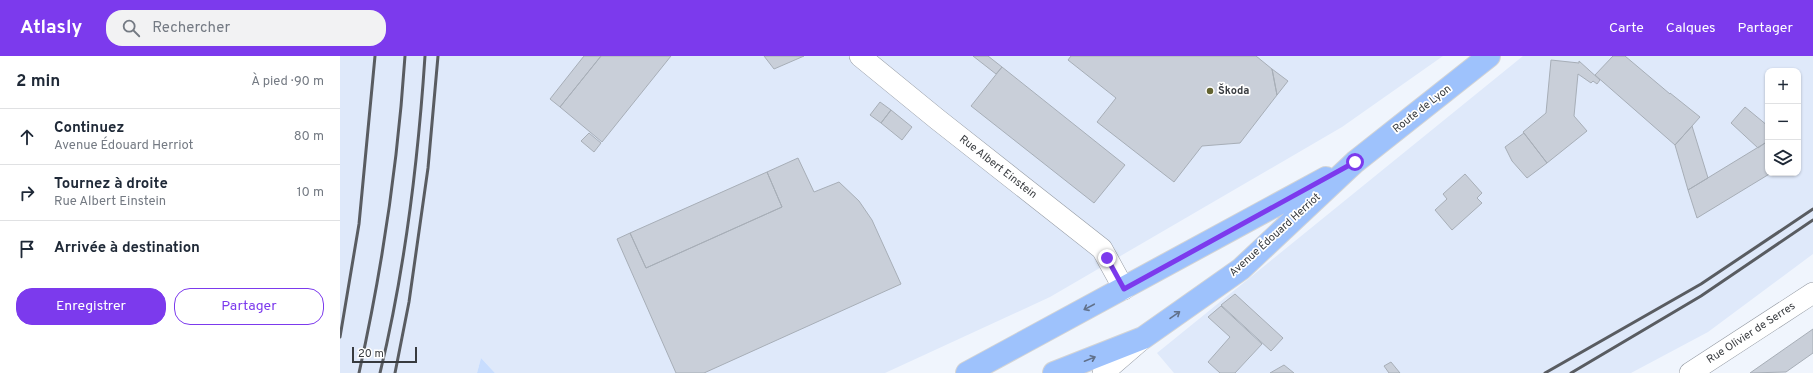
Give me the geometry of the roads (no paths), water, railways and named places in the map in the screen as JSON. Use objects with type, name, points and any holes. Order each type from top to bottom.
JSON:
[{"type":"main road","name":"Route de Lyon","points":[[1355,162],[1489,56]]},
{"type":"main road","name":"Avenue Édouard Herriot","points":[[967,373],[1124,289],[1355,162]]},
{"type":"main road","name":"Avenue Édouard Herriot","points":[[1054,373],[1143,338],[1241,269],[1355,162]]},
{"type":"street","name":"Rue Albert Einstein","points":[[860,56],[937,119],[1102,248],[1124,289]]},
{"type":"street","name":"Rue Olivier de Serres","points":[[1690,373],[1813,293]]},
{"type":"street","points":[[1102,373],[1143,338]]},
{"type":"railway","points":[[340,337],[359,224],[375,56]]},
{"type":"railway","points":[[359,373],[375,294],[388,215],[398,136],[405,56]]},
{"type":"railway","points":[[380,373],[397,295],[409,216],[419,136],[425,56]]},
{"type":"railway","points":[[395,373],[409,302],[428,168],[438,56]]},
{"type":"railway","points":[[1545,373],[1701,284],[1813,209]]},
{"type":"railway","points":[[1571,373],[1701,296],[1813,220]]},
{"type":"place","name":"Škoda","points":[[1210,91]]}]
